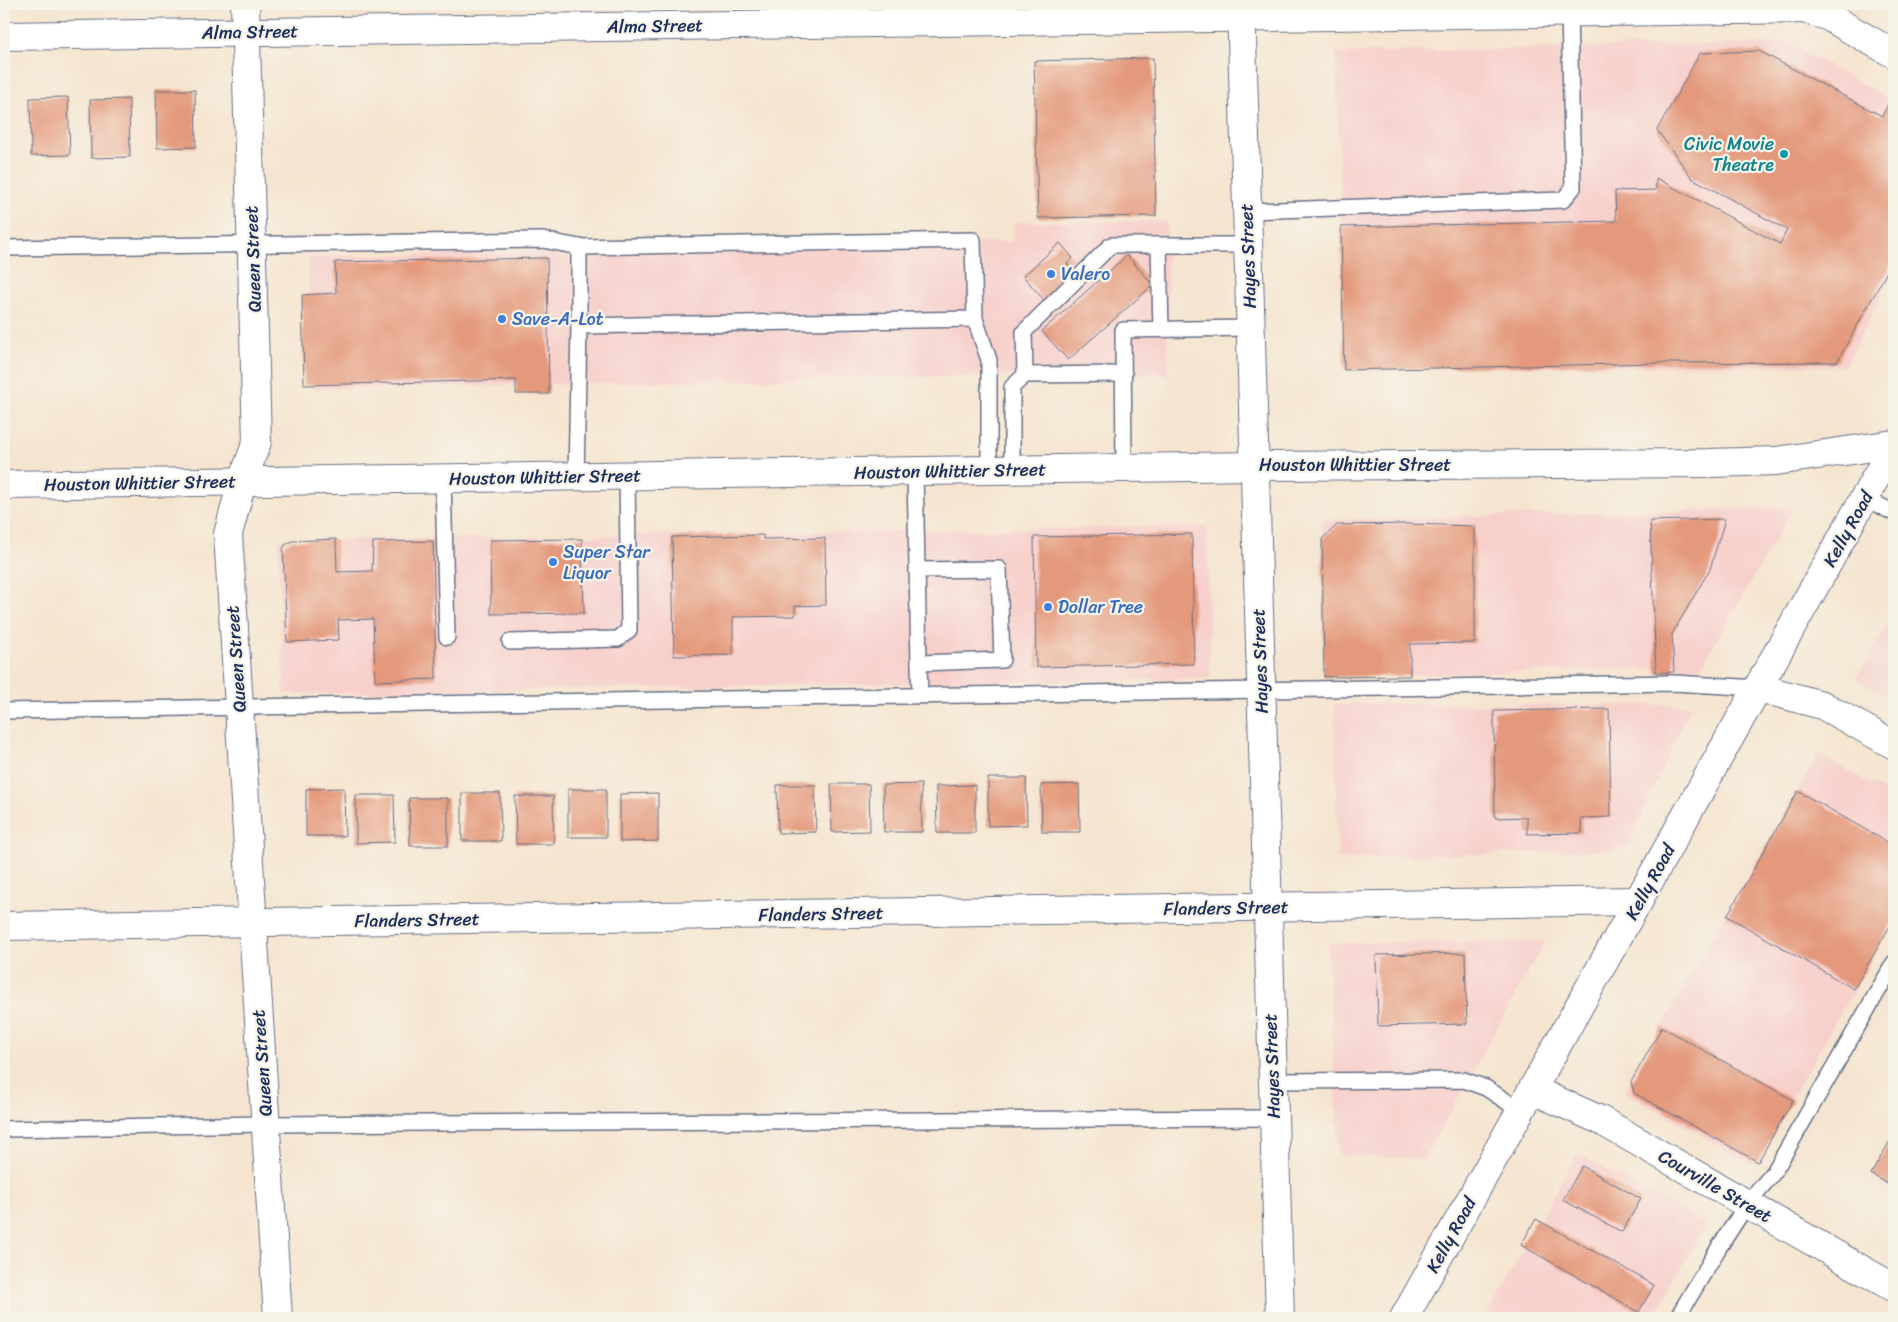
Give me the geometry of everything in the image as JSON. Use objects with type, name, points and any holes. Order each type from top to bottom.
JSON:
[{"type":"street","name":"Queen Street","points":[[245,4],[257,442],[242,482],[228,534],[278,1318]]},
{"type":"street","name":"Alma Street","points":[[4,36],[246,32],[1021,12],[1241,10],[1569,12],[1804,9],[1827,16],[1894,54]]},
{"type":"street","name":"Hayes Street","points":[[1241,10],[1280,1318]]},
{"type":"street","name":"Houston Whittier Street","points":[[4,485],[1254,466],[1710,463],[1776,461],[1894,445]]},
{"type":"street","name":"Kelly Road","points":[[1404,1318],[1894,445]]},
{"type":"street","points":[[1759,688],[1822,705],[1894,745]]},
{"type":"street","name":"Flanders Street","points":[[4,926],[1639,901]]},
{"type":"street","name":"Courville Street","points":[[1527,1101],[1600,1120],[1894,1288]]},
{"type":"lane","points":[[1247,211],[1563,200],[1573,188],[1569,12]]},
{"type":"lane","points":[[4,248],[543,240],[579,247],[973,240],[976,319],[989,360],[1000,470]]},
{"type":"lane","points":[[1025,375],[1024,332],[1111,245],[1248,245]]},
{"type":"lane","points":[[1160,245],[1161,329]]},
{"type":"lane","points":[[576,477],[579,247]]},
{"type":"lane","points":[[579,326],[976,319]]},
{"type":"lane","points":[[1124,468],[1123,330],[1250,328]]},
{"type":"lane","points":[[1000,470],[1012,387],[1025,375],[1124,374]]},
{"type":"lane","points":[[915,471],[920,695]]},
{"type":"lane","points":[[510,642],[618,639],[629,630],[626,476]]},
{"type":"lane","points":[[443,479],[447,637]]},
{"type":"lane","points":[[1865,498],[1894,513]]},
{"type":"lane","points":[[917,570],[999,569],[1002,660],[919,663]]},
{"type":"lane","points":[[4,711],[1674,683],[1759,688]]},
{"type":"lane","points":[[1677,1318],[1747,1204],[1774,1172],[1894,963]]},
{"type":"lane","points":[[1273,1081],[1464,1080],[1527,1101]]},
{"type":"lane","points":[[4,1129],[266,1124],[1274,1118]]},
{"type":"shaded area","points":[[1788,43],[1894,102],[1894,272],[1845,366],[1346,367],[1336,53]]},
{"type":"shaded area","points":[[1167,221],[1168,374],[1016,375],[311,389],[308,257],[1012,242],[1014,222]]},
{"type":"shaded area","points":[[1793,508],[1701,667],[1326,677],[1322,520]]},
{"type":"shaded area","points":[[1207,526],[1210,678],[284,694],[278,540]]},
{"type":"shaded area","points":[[1894,612],[1894,700],[1856,679]]},
{"type":"shaded area","points":[[1334,704],[1691,705],[1627,849],[1338,859]]},
{"type":"shaded area","points":[[1819,754],[1894,797],[1894,920],[1753,1165],[1624,1091]]},
{"type":"shaded area","points":[[1545,941],[1424,1159],[1339,1155],[1327,943]]},
{"type":"shaded area","points":[[1577,1153],[1707,1224],[1654,1318],[1485,1318]]},
{"type":"building","points":[[1759,51],[1882,116],[1889,103],[1894,101],[1894,259],[1837,362],[1660,363],[1344,370],[1341,227],[1616,221],[1615,191],[1656,190],[1656,178],[1780,244],[1787,230],[1692,178],[1657,130],[1700,53]]},
{"type":"building","points":[[1153,58],[1156,216],[1038,218],[1034,61]]},
{"type":"building","points":[[156,90],[195,90],[196,147],[157,148]]},
{"type":"building","points":[[68,97],[70,155],[31,156],[30,98]]},
{"type":"building","points":[[129,99],[130,157],[91,158],[90,100]]},
{"type":"building","points":[[1060,243],[1073,258],[1067,264],[1075,272],[1044,300],[1023,276]]},
{"type":"building","points":[[1127,255],[1153,285],[1068,360],[1042,331]]},
{"type":"building","points":[[547,258],[549,394],[516,394],[516,380],[304,385],[302,295],[336,293],[335,262]]},
{"type":"building","points":[[1725,519],[1710,569],[1672,634],[1674,672],[1656,673],[1650,521]]},
{"type":"building","points":[[1408,524],[1475,526],[1475,643],[1410,644],[1410,676],[1324,677],[1322,539],[1337,525]]},
{"type":"building","points":[[1192,534],[1194,664],[1036,667],[1034,537]]},
{"type":"building","points":[[763,535],[763,539],[825,538],[826,605],[795,606],[795,616],[733,617],[733,655],[674,656],[672,537]]},
{"type":"building","points":[[336,539],[337,572],[372,571],[373,542],[433,541],[436,679],[375,681],[373,619],[338,620],[339,640],[287,642],[283,549],[285,545],[292,541]]},
{"type":"building","points":[[582,539],[584,613],[491,614],[490,540]]},
{"type":"building","points":[[1609,709],[1611,817],[1581,818],[1582,833],[1527,834],[1527,817],[1495,818],[1494,711]]},
{"type":"building","points":[[988,778],[1026,778],[1027,825],[988,826]]},
{"type":"building","points":[[831,784],[869,784],[870,831],[832,832]]},
{"type":"building","points":[[921,784],[922,832],[884,832],[883,785]]},
{"type":"building","points":[[1079,784],[1080,832],[1042,832],[1041,785]]},
{"type":"building","points":[[777,785],[815,785],[816,832],[778,833]]},
{"type":"building","points":[[975,785],[975,833],[937,833],[936,786]]},
{"type":"building","points":[[344,788],[345,836],[306,836],[306,789]]},
{"type":"building","points":[[568,789],[606,789],[606,837],[568,837]]},
{"type":"building","points":[[1798,791],[1894,846],[1894,919],[1854,989],[1727,916]]},
{"type":"building","points":[[462,793],[500,793],[501,841],[462,841]]},
{"type":"building","points":[[658,793],[658,841],[620,842],[620,794]]},
{"type":"building","points":[[356,795],[394,795],[395,842],[356,843]]},
{"type":"building","points":[[515,796],[553,796],[554,844],[516,844]]},
{"type":"building","points":[[409,798],[448,798],[448,846],[410,846]]},
{"type":"building","points":[[1465,953],[1467,1024],[1378,1026],[1376,955]]},
{"type":"building","points":[[1662,1027],[1793,1100],[1758,1162],[1634,1093],[1631,1082]]},
{"type":"building","points":[[1894,1134],[1894,1188],[1871,1174]]},
{"type":"building","points":[[1582,1166],[1641,1199],[1622,1232],[1563,1200]]},
{"type":"building","points":[[1536,1219],[1654,1285],[1639,1312],[1521,1245]]},
{"type":"place","name":"Civic Movie Theatre","points":[[1784,154]]},
{"type":"place","name":"Valero","points":[[1051,274]]},
{"type":"place","name":"Save-A-Lot","points":[[502,319]]},
{"type":"place","name":"Super Star Liquor","points":[[553,562]]},
{"type":"place","name":"Dollar Tree","points":[[1048,607]]}]
